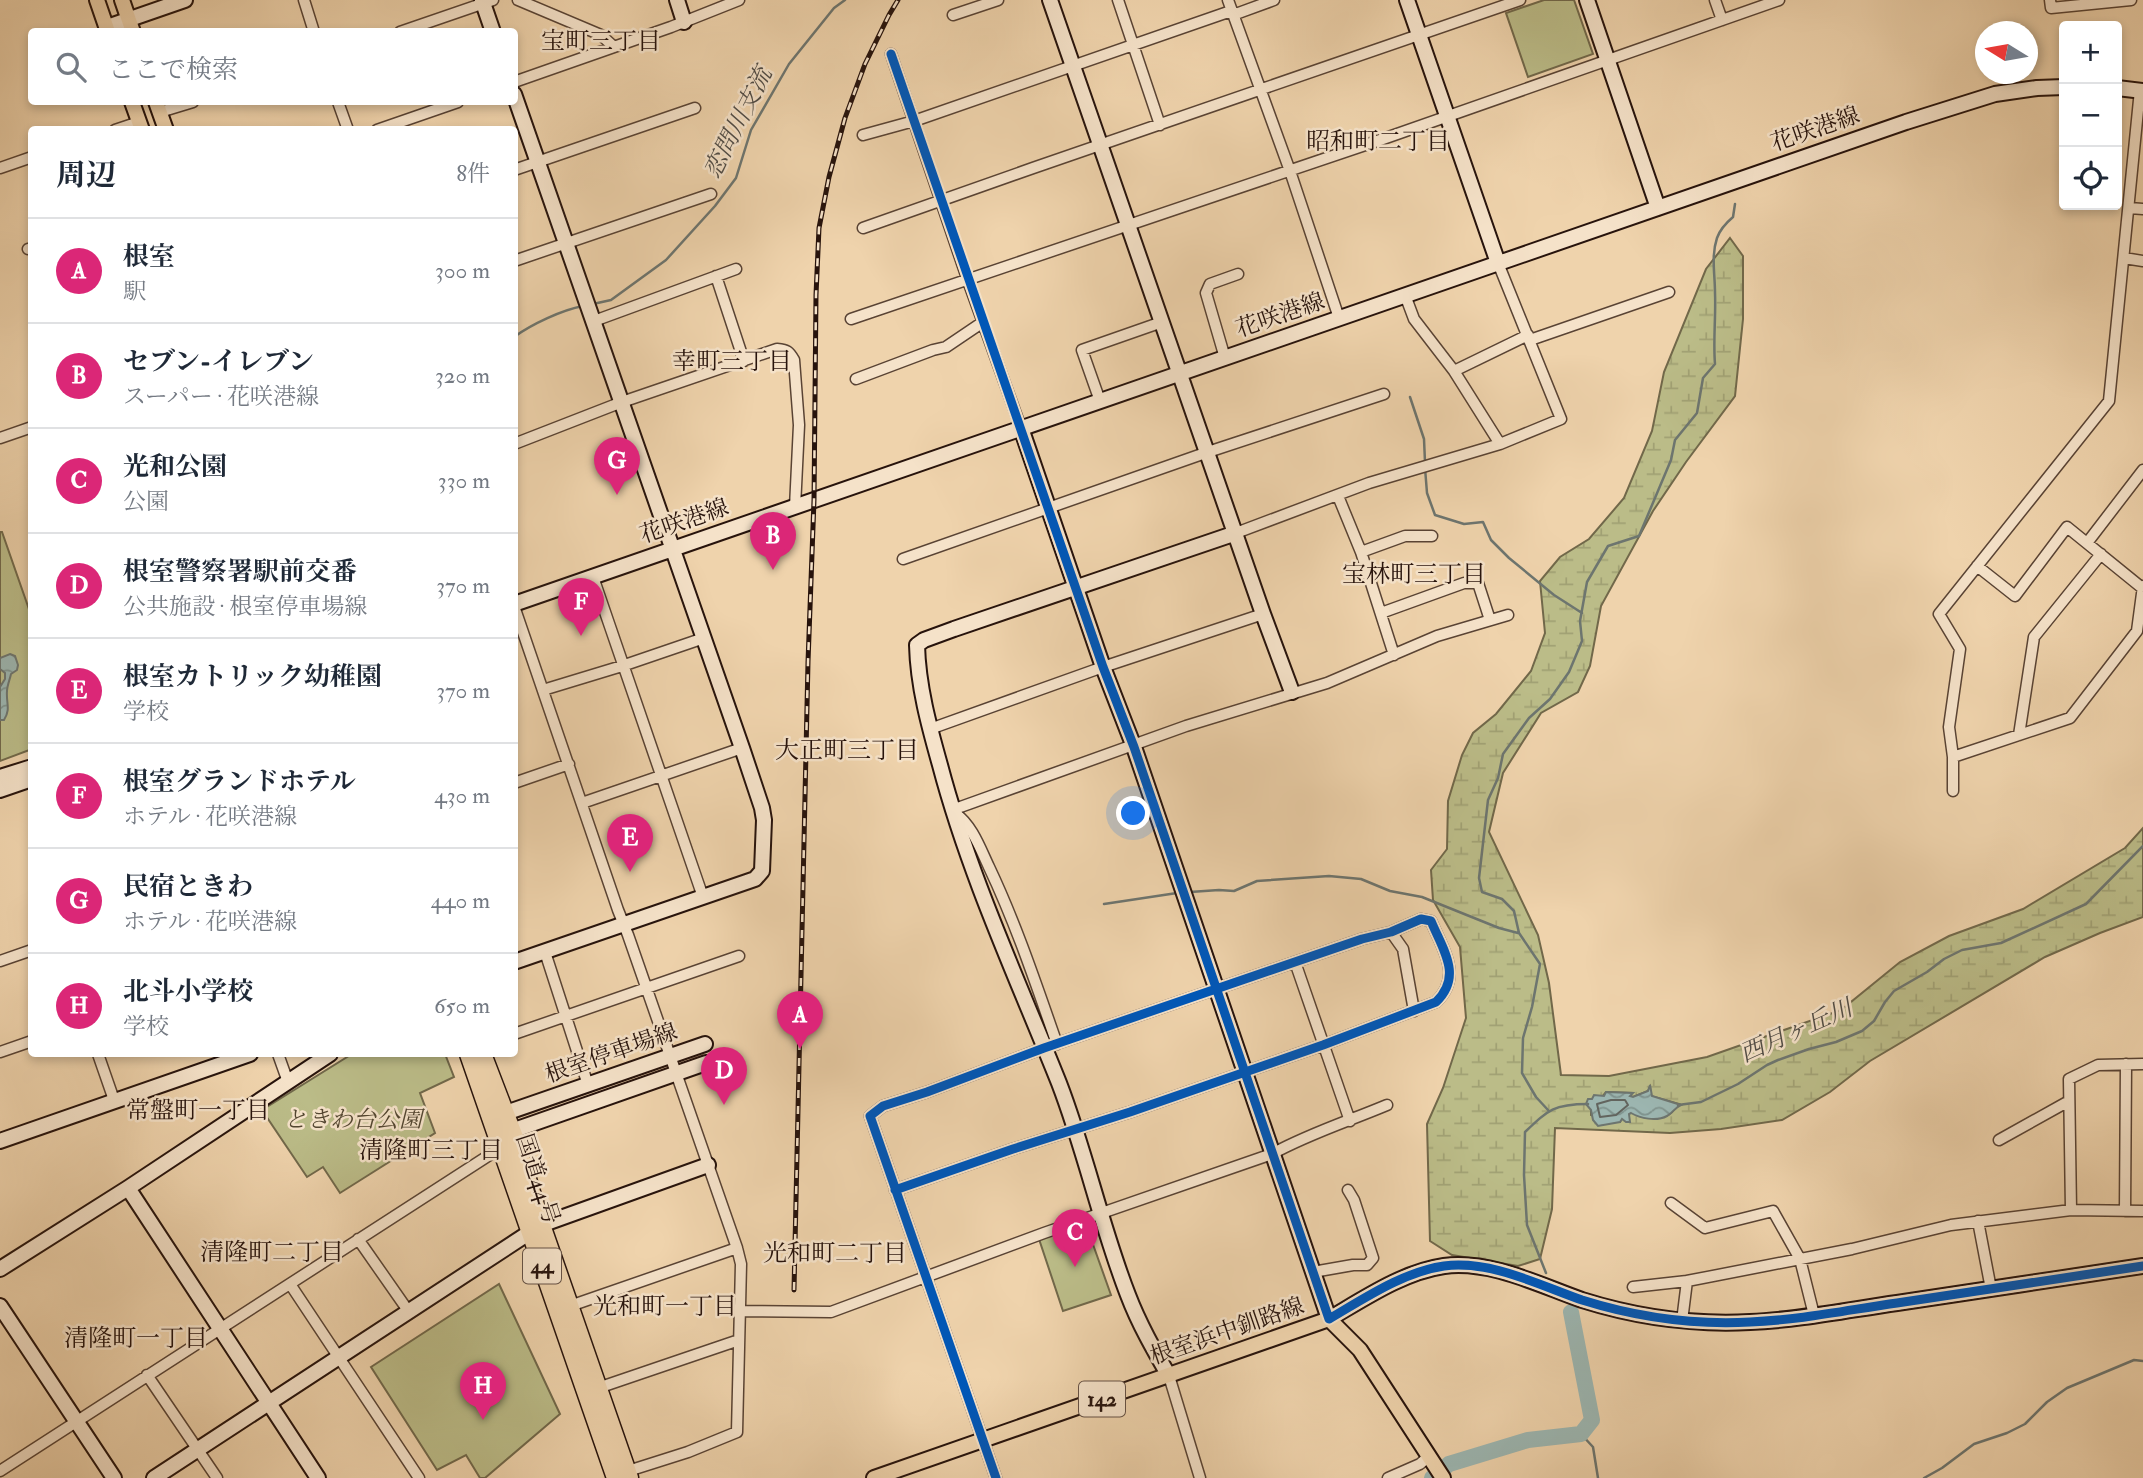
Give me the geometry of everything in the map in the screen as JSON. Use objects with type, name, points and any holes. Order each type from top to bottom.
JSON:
[{"type":"highway","name":"国道44号","points":[[469,1057],[507,1138],[622,1476]]},
{"type":"highway","name":"国道44号","points":[[483,1057],[498,1115]]},
{"type":"highway","name":"国道44号","points":[[536,1228],[569,1306],[598,1388],[622,1476]]},
{"type":"main road","points":[[97,0],[108,28]]},
{"type":"main road","points":[[122,0],[131,25]]},
{"type":"main road","points":[[133,105],[140,125]]},
{"type":"main road","points":[[158,107],[165,126]]},
{"type":"main road","name":"根室浜中釧路線","points":[[874,1478],[1329,1319],[1360,1350],[1438,1469]]},
{"type":"street","points":[[114,28],[131,25],[185,0]]},
{"type":"street","points":[[304,0],[313,28]]},
{"type":"street","points":[[518,0],[601,35],[614,47]]},
{"type":"street","points":[[677,0],[684,22]]},
{"type":"street","points":[[518,81],[739,0]]},
{"type":"street","points":[[953,15],[999,0]]},
{"type":"street","points":[[1049,0],[1292,692]]},
{"type":"street","points":[[1118,0],[1160,125]]},
{"type":"street","points":[[1228,0],[1290,171],[1339,318]]},
{"type":"street","points":[[863,135],[914,121],[1133,45],[1274,0]]},
{"type":"street","points":[[1200,1478],[1168,1376],[1144,1333],[1127,1293],[1059,1085],[1050,1046],[1003,951],[952,810],[920,682],[917,645],[924,640],[1236,533],[1370,483],[1500,444],[1561,419],[1498,263],[1407,0]]},
{"type":"street","points":[[863,228],[1520,0]]},
{"type":"street","points":[[1587,0],[1658,208]]},
{"type":"street","points":[[1715,0],[1722,20]]},
{"type":"street","points":[[851,319],[1290,171],[1779,0]]},
{"type":"street","points":[[2050,0],[2050,8],[2131,0]]},
{"type":"street","points":[[411,28],[486,1],[492,28]]},
{"type":"street","points":[[891,54],[1329,1319],[1399,1280],[1420,1272],[1457,1266],[1485,1268],[1612,1308],[1682,1321],[1750,1322],[2143,1266]]},
{"type":"street","name":"花咲港線","points":[[518,604],[1968,102],[1995,94],[2059,87]]},
{"type":"street","points":[[1953,791],[1953,757],[1949,727],[1961,649],[1939,614],[2109,401],[2142,91],[2122,89]]},
{"type":"street","points":[[339,105],[347,126]]},
{"type":"street","points":[[389,126],[449,105]]},
{"type":"street","points":[[518,105],[742,747],[764,820],[762,871],[755,879],[518,961]]},
{"type":"street","points":[[518,169],[695,108]]},
{"type":"street","points":[[0,168],[28,159]]},
{"type":"street","points":[[518,260],[711,194]]},
{"type":"street","points":[[2129,208],[2143,209]]},
{"type":"street","points":[[2124,258],[2143,261]]},
{"type":"street","points":[[594,321],[736,269]]},
{"type":"street","points":[[1225,358],[1206,293],[1210,284],[1238,274]]},
{"type":"street","points":[[716,276],[744,361]]},
{"type":"street","points":[[1454,371],[1529,337],[1669,292]]},
{"type":"street","points":[[1405,295],[1414,319],[1454,371],[1500,444]]},
{"type":"street","points":[[856,379],[933,349],[946,347],[983,322]]},
{"type":"street","points":[[1100,401],[1082,350],[1161,322]]},
{"type":"street","points":[[518,442],[622,402],[777,349],[786,349],[794,360],[799,425],[795,507]]},
{"type":"street","points":[[903,559],[1208,452],[1384,394]]},
{"type":"street","points":[[0,438],[28,428]]},
{"type":"street","points":[[2087,543],[2143,470]]},
{"type":"street","points":[[1338,496],[1361,552],[1394,655]]},
{"type":"street","points":[[1953,757],[2070,718],[2137,631],[2142,586],[2067,527],[2015,596],[1977,566]]},
{"type":"street","points":[[1361,552],[1405,536],[1432,536]]},
{"type":"street","points":[[2019,735],[2034,637],[2101,554]]},
{"type":"street","points":[[593,577],[703,897]]},
{"type":"street","points":[[1381,613],[1464,583],[1478,583],[1490,620]]},
{"type":"street","points":[[930,729],[1102,667],[1263,614]]},
{"type":"street","points":[[952,810],[1186,726],[1327,683],[1437,636],[1508,615]]},
{"type":"street","points":[[518,617],[741,1265],[737,1432],[622,1476]]},
{"type":"street","points":[[543,690],[704,638]]},
{"type":"street","points":[[582,803],[742,747]]},
{"type":"street","points":[[518,782],[569,764]]},
{"type":"street","points":[[0,778],[28,768]]},
{"type":"street","points":[[0,790],[28,780]]},
{"type":"street","points":[[895,1190],[1322,1045],[1436,1002],[1446,992],[1450,980],[1447,958],[1431,920],[1421,919],[1391,932],[1362,939],[1050,1046],[883,1106],[870,1116],[895,1190],[996,1478]]},
{"type":"street","points":[[1391,932],[1403,949],[1414,1011]]},
{"type":"street","points":[[0,961],[28,951]]},
{"type":"street","points":[[545,952],[588,1085]]},
{"type":"street","points":[[518,1033],[739,956]]},
{"type":"street","points":[[1295,962],[1350,1121]]},
{"type":"street","points":[[0,1052],[28,1042]]},
{"type":"street","name":"根室停車場線","points":[[498,1115],[705,1044]]},
{"type":"street","points":[[99,1057],[114,1100]]},
{"type":"street","points":[[0,1142],[241,1057]]},
{"type":"street","points":[[279,1057],[288,1082]]},
{"type":"street","points":[[0,1269],[326,1057]]},
{"type":"street","name":"根室停車場線","points":[[507,1138],[706,1063]]},
{"type":"street","points":[[2125,1211],[2126,1064]]},
{"type":"street","points":[[2071,1210],[2068,1079],[2098,1065],[2143,1064]]},
{"type":"street","points":[[1999,1140],[2069,1101]]},
{"type":"street","points":[[740,1311],[831,1312],[926,1275],[1272,1154],[1297,1140],[1387,1105]]},
{"type":"street","points":[[0,1471],[290,1284],[507,1138]]},
{"type":"street","points":[[154,1478],[536,1228],[708,1166]]},
{"type":"street","points":[[128,1188],[318,1478]]},
{"type":"street","points":[[1313,1272],[1367,1265],[1373,1258],[1354,1200],[1348,1190]]},
{"type":"street","points":[[1671,1203],[1705,1228],[1773,1211],[1800,1259],[1814,1315]]},
{"type":"street","points":[[1633,1287],[1688,1281],[1894,1240],[1951,1225],[2071,1210],[2143,1211]]},
{"type":"street","points":[[1978,1221],[1991,1289]]},
{"type":"street","points":[[358,1239],[409,1312]]},
{"type":"street","points":[[569,1306],[737,1248]]},
{"type":"street","points":[[1682,1321],[1688,1281]]},
{"type":"street","points":[[290,1284],[419,1478]]},
{"type":"street","points":[[0,1307],[114,1478]]},
{"type":"street","points":[[598,1388],[739,1340]]},
{"type":"street","points":[[148,1375],[217,1478]]},
{"type":"street","points":[[1388,1478],[1420,1464],[1438,1469]]},
{"type":"green space","points":[[1544,0],[1574,0],[1593,54],[1528,77],[1506,13]]},
{"type":"green space","points":[[1730,238],[1743,256],[1743,319],[1735,396],[1653,511],[1601,606],[1590,666],[1578,692],[1541,713],[1503,773],[1489,832],[1538,935],[1549,983],[1561,1075],[1609,1076],[1707,1057],[1841,1010],[1900,962],[1949,936],[2023,909],[2125,848],[2143,828],[2143,917],[2045,957],[1870,1061],[1830,1092],[1782,1120],[1670,1133],[1555,1128],[1552,1209],[1540,1259],[1518,1266],[1452,1255],[1430,1241],[1427,1124],[1443,1088],[1466,1018],[1460,947],[1433,900],[1431,870],[1447,849],[1448,801],[1462,755],[1473,733],[1496,714],[1531,671],[1545,633],[1540,581],[1560,557],[1589,539],[1624,498],[1652,431],[1664,372],[1706,269]],"holes":[[[1650,1087],[1651,1096],[1679,1104],[1671,1113],[1656,1118],[1631,1112],[1620,1122],[1614,1122],[1591,1115],[1591,1110],[1606,1092],[1632,1093],[1630,1096],[1633,1097],[1648,1091]]]},
{"type":"green space","points":[[2,532],[28,606],[28,750],[0,761]]},
{"type":"green space","name":"ときわ台公園","points":[[347,1057],[446,1057],[454,1077],[420,1093],[435,1133],[340,1193],[323,1167],[307,1177],[262,1110]]},
{"type":"green space","points":[[1085,1222],[1111,1295],[1063,1311],[1039,1239]]},
{"type":"green space","points":[[499,1284],[560,1414],[485,1478],[480,1478],[466,1455],[437,1470],[371,1367]]},
{"type":"water","points":[[10,654],[15,656],[18,665],[17,670],[11,674],[7,687],[7,713],[4,720],[0,720],[0,687],[5,673],[0,669],[0,658]]},
{"type":"water","points":[[1650,1085],[1652,1096],[1681,1105],[1669,1115],[1658,1119],[1643,1118],[1631,1113],[1630,1122],[1622,1119],[1620,1122],[1598,1126],[1593,1120],[1591,1110],[1586,1104],[1594,1095],[1604,1096],[1606,1092],[1633,1093],[1630,1096],[1633,1097],[1648,1091]]},
{"type":"waterway","name":"恋問川支流","points":[[593,304],[611,300],[666,260],[715,206],[736,178],[751,130],[789,64],[834,8],[845,0]]},
{"type":"waterway","points":[[1548,1110],[1536,1097],[1522,1073],[1523,1038],[1540,964],[1519,933],[1514,911],[1502,899],[1482,892],[1479,878],[1488,800],[1498,778],[1503,754],[1529,718],[1550,699],[1569,672],[1582,641],[1580,621],[1587,582],[1608,546],[1639,536],[1671,460],[1675,440],[1697,413],[1703,378],[1715,364],[1715,245],[1718,235],[1733,217],[1735,204]]},
{"type":"waterway","name":"恋問川支流","points":[[518,334],[547,318],[583,306]]},
{"type":"waterway","points":[[1410,397],[1424,439],[1425,462]]},
{"type":"waterway","points":[[1425,468],[1427,493],[1435,515],[1464,524],[1483,522],[1491,540],[1509,558],[1554,595],[1582,613]]},
{"type":"waterway","name":"西月ヶ丘川","points":[[1678,1105],[1701,1102],[1778,1060],[1862,1031],[1874,1021],[1894,991],[1944,959],[1962,950],[2001,943],[2086,904],[2143,846]]},
{"type":"waterway","points":[[1190,892],[1234,891],[1257,881],[1329,876],[1361,879],[1390,891],[1422,897],[1518,933]]},
{"type":"waterway","points":[[1104,904],[1177,893]]},
{"type":"waterway","name":"西月ヶ丘川","points":[[1546,1273],[1527,1225],[1525,1132],[1552,1110],[1567,1105],[1588,1104]]},
{"type":"waterway","name":"西月ヶ丘川","points":[[1432,1478],[1449,1464],[1528,1440],[1581,1434],[1592,1420],[1571,1312]]},
{"type":"waterway","points":[[1924,1478],[1974,1444],[2025,1424],[2047,1402],[2067,1388],[2134,1360],[2143,1361]]},
{"type":"waterway","points":[[1581,1434],[1593,1447],[1598,1478]]},
{"type":"railway","points":[[794,1290],[819,228],[845,118],[865,64],[898,0]]},
{"type":"cycle path","points":[[891,54],[1103,667],[1134,747],[1329,1319],[1399,1280],[1444,1266],[1462,1265],[1497,1270],[1582,1300],[1623,1311],[1686,1321],[1729,1323],[1805,1317],[2143,1266]]},
{"type":"cycle path","points":[[895,1190],[1013,1149],[1130,1112],[1323,1045],[1436,1002],[1444,992],[1449,973],[1445,953],[1431,921],[1421,919],[1391,932],[1362,939],[1044,1048],[883,1106],[870,1116],[996,1478]]},
{"type":"place","name":"民宿ときわ","points":[[617,495]]},
{"type":"place","name":"セブン-イレブン","points":[[773,570]]},
{"type":"place","name":"根室グランドホテル","points":[[581,636]]},
{"type":"place","name":"根室カトリック幼稚園","points":[[630,872]]},
{"type":"place","name":"根室","points":[[800,1049]]},
{"type":"place","name":"根室警察署駅前交番","points":[[724,1105]]},
{"type":"place","name":"光和公園","points":[[1075,1267]]},
{"type":"place","name":"北斗小学校","points":[[483,1420]]},
{"type":"district","name":"宝町三丁目","points":[[601,41]]},
{"type":"district","name":"昭和町二丁目","points":[[1378,141]]},
{"type":"district","name":"幸町三丁目","points":[[732,361]]},
{"type":"district","name":"宝林町三丁目","points":[[1414,574]]},
{"type":"district","name":"大正町三丁目","points":[[847,750]]},
{"type":"district","name":"常盤町一丁目","points":[[198,1110]]},
{"type":"district","name":"清隆町三丁目","points":[[431,1150]]},
{"type":"district","name":"清隆町二丁目","points":[[272,1252]]},
{"type":"district","name":"光和町二丁目","points":[[835,1253]]},
{"type":"district","name":"光和町一丁目","points":[[665,1306]]},
{"type":"district","name":"清隆町一丁目","points":[[136,1338]]}]
